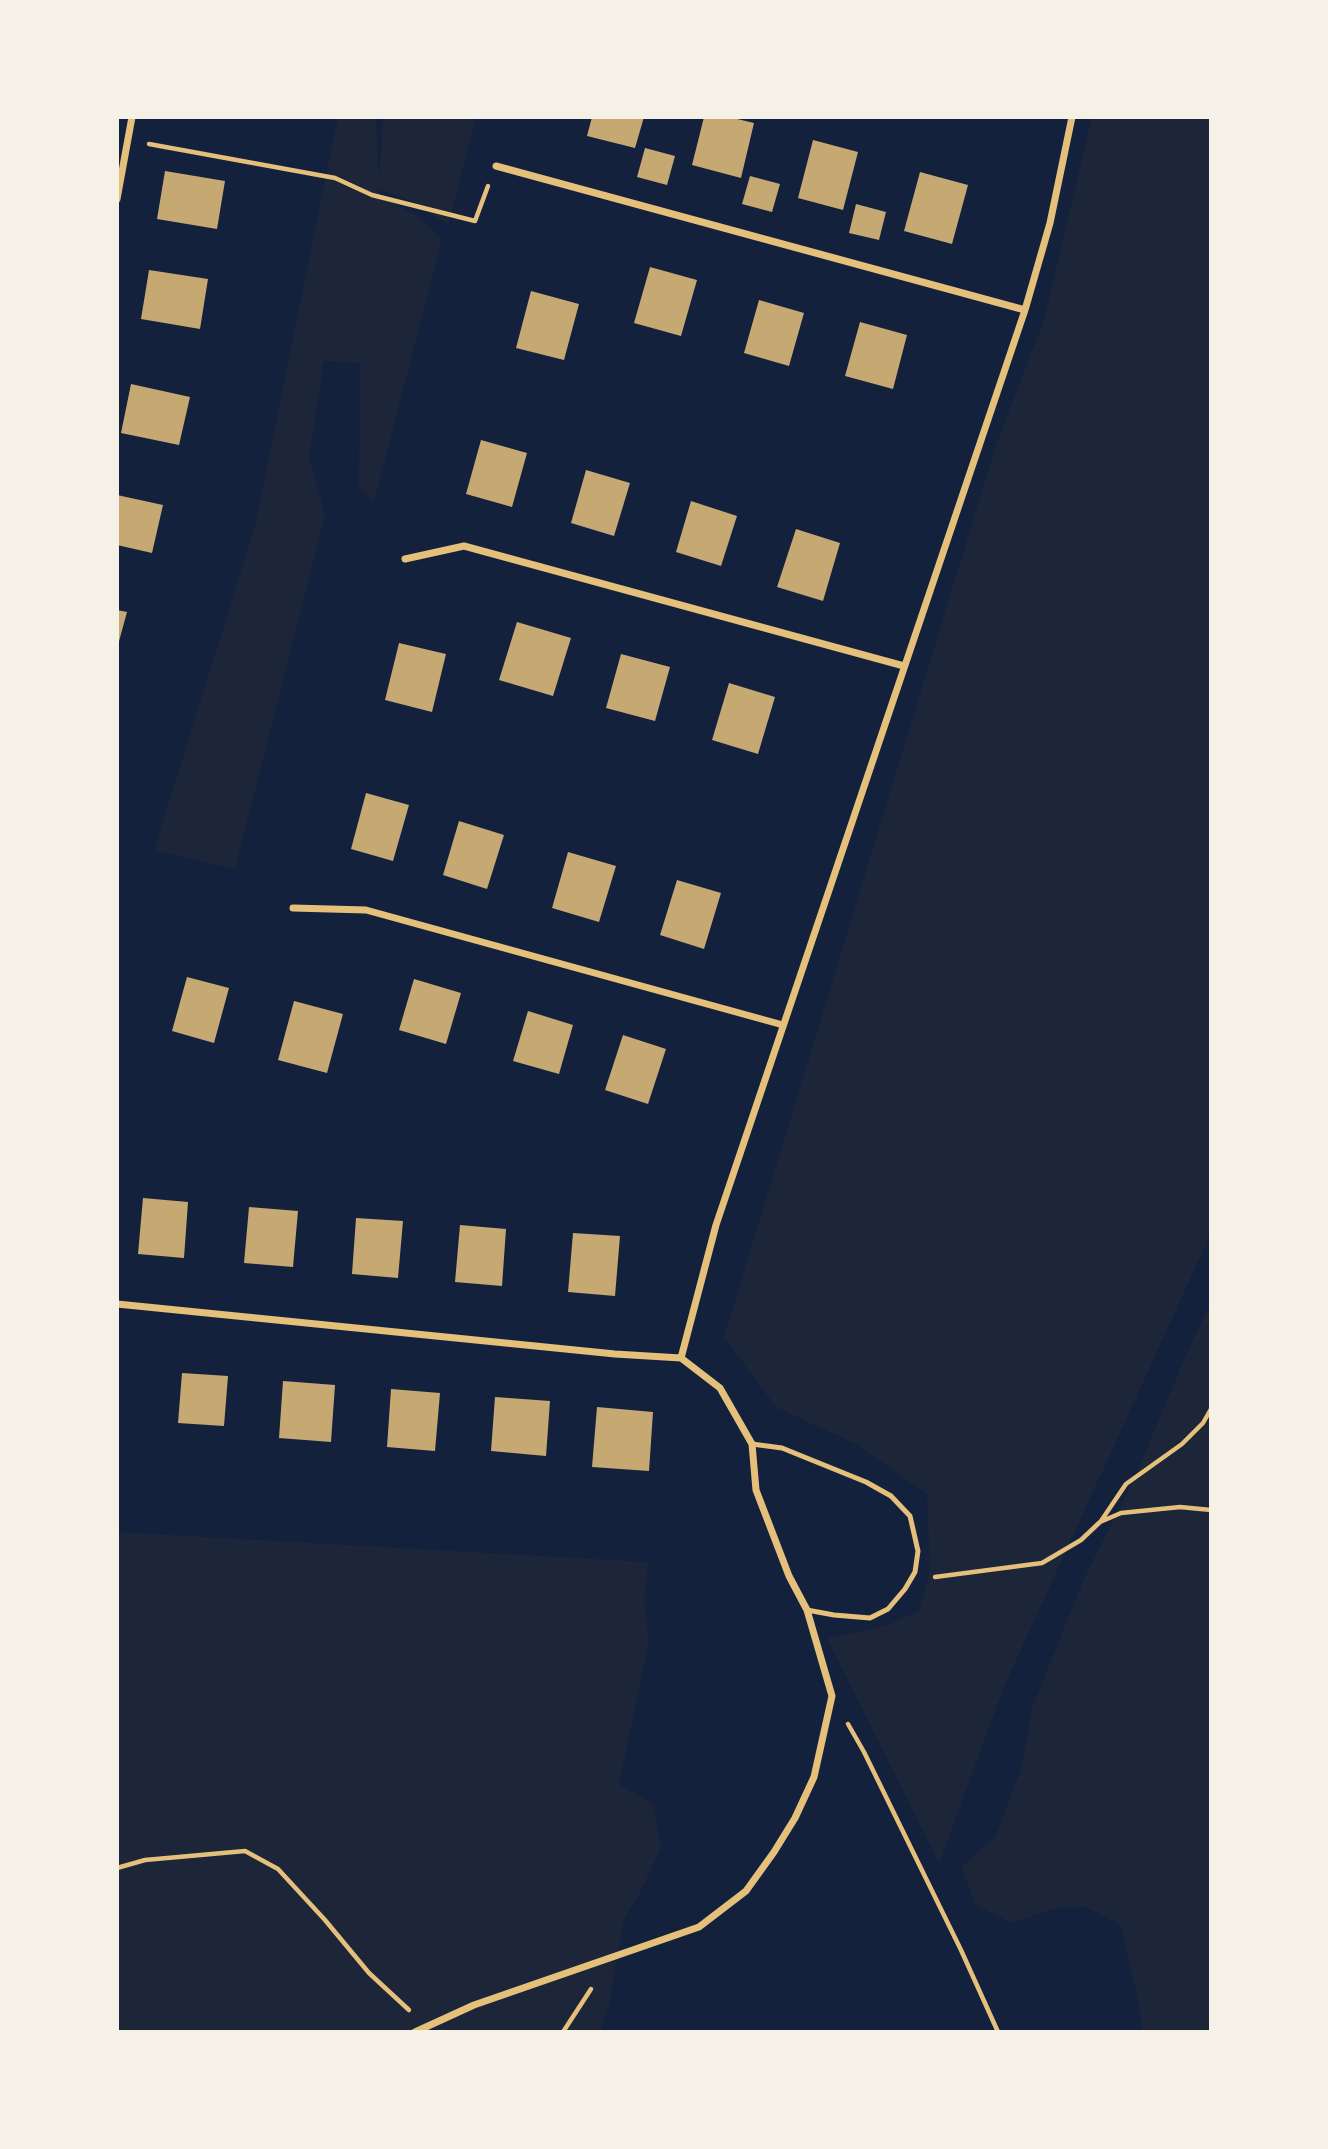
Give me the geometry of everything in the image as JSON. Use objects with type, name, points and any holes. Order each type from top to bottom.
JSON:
[{"type":"street","points":[[117,199],[132,117]]},
{"type":"street","points":[[681,1358],[716,1225],[1026,310],[1050,223],[1072,117]]},
{"type":"street","points":[[496,166],[1026,310]]},
{"type":"street","points":[[405,559],[464,546],[904,666]]},
{"type":"street","points":[[293,908],[366,910],[783,1025]]},
{"type":"street","points":[[117,1304],[615,1354],[681,1358],[720,1388],[752,1444],[756,1490],[789,1576],[807,1610],[832,1696],[814,1777],[795,1818],[746,1892],[699,1927],[474,2005],[415,2032]]},
{"type":"lane","points":[[752,1444],[782,1447],[866,1482],[891,1496],[910,1516],[918,1551],[915,1572],[905,1590],[888,1609],[870,1618],[807,1610]]},
{"type":"path","points":[[128,141],[335,178],[372,195],[475,221],[496,166]]},
{"type":"path","points":[[915,1572],[930,1578],[1042,1563],[1081,1540],[1101,1522],[1126,1484],[1182,1444],[1203,1423],[1211,1409]]},
{"type":"path","points":[[1101,1522],[1121,1513],[1152,1508],[1211,1510]]},
{"type":"path","points":[[832,1696],[864,1752],[998,2032]]},
{"type":"path","points":[[117,1868],[145,1860],[245,1851],[278,1869],[369,1973],[426,2027]]},
{"type":"path","points":[[563,2032],[594,1984],[599,1962]]},
{"type":"shaded area","points":[[338,117],[376,117],[379,180],[383,121],[386,117],[476,117],[448,226],[419,204],[379,189],[380,195],[418,217],[442,239],[374,502],[359,486],[360,363],[324,361],[309,458],[325,515],[235,869],[154,850],[255,526]]},
{"type":"shaded area","points":[[1092,117],[1211,117],[1211,1233],[1004,1687],[939,1863],[827,1638],[882,1627],[919,1611],[930,1571],[927,1494],[856,1444],[776,1407],[724,1337],[996,445],[1044,320]]},
{"type":"shaded area","points":[[1211,1302],[1211,2032],[1143,2032],[1121,1925],[1086,1907],[1056,1908],[1012,1923],[976,1905],[961,1867],[995,1837],[1021,1770],[1032,1708],[1084,1579],[1138,1470]]},
{"type":"shaded area","points":[[117,1532],[648,1562],[644,1600],[649,1641],[619,1784],[653,1804],[661,1847],[641,1891],[624,1919],[609,2004],[600,2032],[117,2032]]},
{"type":"building","points":[[592,117],[644,117],[635,148],[587,136]]},
{"type":"building","points":[[704,117],[729,117],[754,123],[741,178],[692,165]]},
{"type":"building","points":[[813,140],[858,152],[843,210],[798,198]]},
{"type":"building","points":[[645,148],[675,156],[667,185],[637,177]]},
{"type":"building","points":[[165,171],[225,181],[217,229],[157,219]]},
{"type":"building","points":[[920,172],[968,185],[952,244],[904,231]]},
{"type":"building","points":[[750,176],[780,184],[772,212],[742,204]]},
{"type":"building","points":[[856,204],[886,212],[879,240],[849,233]]},
{"type":"building","points":[[650,267],[697,280],[681,336],[634,323]]},
{"type":"building","points":[[149,270],[208,279],[200,329],[141,319]]},
{"type":"building","points":[[531,291],[579,304],[564,360],[516,348]]},
{"type":"building","points":[[759,300],[804,313],[789,366],[744,353]]},
{"type":"building","points":[[860,322],[907,335],[893,389],[845,376]]},
{"type":"building","points":[[131,384],[190,397],[179,445],[121,433]]},
{"type":"building","points":[[481,440],[527,453],[512,507],[466,494]]},
{"type":"building","points":[[586,470],[630,483],[614,536],[571,523]]},
{"type":"building","points":[[117,495],[163,505],[152,553],[117,545]]},
{"type":"building","points":[[691,501],[737,516],[721,566],[676,552]]},
{"type":"building","points":[[796,529],[840,543],[823,601],[777,587]]},
{"type":"building","points":[[117,610],[127,612],[118,645],[117,645]]},
{"type":"building","points":[[517,622],[571,638],[553,696],[499,680]]},
{"type":"building","points":[[399,643],[446,654],[432,712],[385,700]]},
{"type":"building","points":[[621,654],[670,667],[655,721],[606,708]]},
{"type":"building","points":[[729,683],[775,697],[758,754],[712,740]]},
{"type":"building","points":[[366,793],[409,805],[393,861],[351,849]]},
{"type":"building","points":[[459,821],[504,835],[487,889],[443,875]]},
{"type":"building","points":[[568,852],[616,866],[599,922],[552,908]]},
{"type":"building","points":[[677,880],[721,893],[704,949],[660,935]]},
{"type":"building","points":[[187,977],[229,988],[214,1043],[172,1031]]},
{"type":"building","points":[[414,979],[461,993],[446,1044],[399,1030]]},
{"type":"building","points":[[294,1001],[343,1014],[327,1073],[278,1060]]},
{"type":"building","points":[[528,1011],[573,1025],[559,1074],[513,1061]]},
{"type":"building","points":[[623,1035],[666,1049],[648,1104],[605,1090]]},
{"type":"building","points":[[143,1198],[188,1202],[184,1258],[138,1254]]},
{"type":"building","points":[[249,1207],[298,1211],[293,1267],[244,1263]]},
{"type":"building","points":[[356,1218],[403,1221],[398,1278],[352,1274]]},
{"type":"building","points":[[460,1225],[506,1229],[502,1286],[455,1282]]},
{"type":"building","points":[[573,1233],[620,1236],[615,1296],[568,1292]]},
{"type":"building","points":[[182,1373],[228,1376],[224,1426],[178,1423]]},
{"type":"building","points":[[283,1381],[335,1385],[331,1442],[279,1438]]},
{"type":"building","points":[[391,1389],[440,1393],[435,1451],[387,1447]]},
{"type":"building","points":[[495,1397],[550,1401],[546,1456],[491,1451]]},
{"type":"building","points":[[597,1407],[653,1412],[649,1471],[592,1467]]}]
